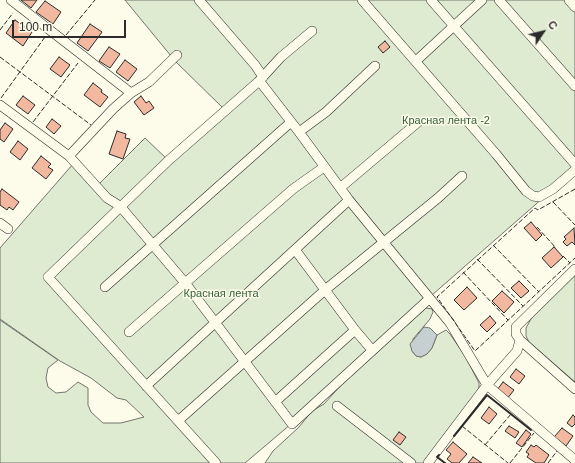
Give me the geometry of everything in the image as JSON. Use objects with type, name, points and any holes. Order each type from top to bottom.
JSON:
[{"type":"street","points":[[11,0],[131,93]]},
{"type":"street","points":[[199,0],[255,65],[260,83],[299,132],[349,200],[450,323],[487,386],[575,460]]},
{"type":"street","points":[[362,0],[416,61],[526,191],[533,196],[539,197],[553,189],[575,170]]},
{"type":"street","points":[[431,0],[575,164]]},
{"type":"street","points":[[416,61],[482,0]]},
{"type":"street","points":[[499,0],[575,86]]},
{"type":"street","points":[[569,0],[575,7]]},
{"type":"street","points":[[216,463],[179,420],[146,386],[48,277],[120,206],[219,114],[260,80],[281,57],[312,31]]},
{"type":"street","points":[[69,156],[113,109],[131,93],[149,82],[177,55]]},
{"type":"street","points":[[299,132],[326,112],[375,66]]},
{"type":"street","points":[[0,105],[69,156],[73,163],[107,198],[120,206],[186,284],[244,363],[292,424],[429,299]]},
{"type":"street","points":[[105,287],[291,122]]},
{"type":"street","points":[[340,188],[418,123]]},
{"type":"street","points":[[129,332],[186,284],[293,189],[324,167]]},
{"type":"street","points":[[179,420],[325,290],[438,198],[462,176]]},
{"type":"street","points":[[146,386],[349,200]]},
{"type":"street","points":[[0,223],[8,229]]},
{"type":"street","points":[[296,250],[355,330],[372,350]]},
{"type":"street","points":[[575,269],[516,327],[516,334],[520,340],[575,389]]},
{"type":"street","points":[[275,402],[355,330]]},
{"type":"street","points":[[432,461],[487,386],[517,351],[520,340]]},
{"type":"street","points":[[337,406],[410,463]]},
{"type":"green space","name":"Красная лента -2","points":[[125,0],[575,0],[575,170],[432,295],[261,84],[224,109],[176,62]]},
{"type":"green space","name":"Красная лента","points":[[260,85],[429,298],[291,424],[245,463],[0,463],[0,320],[58,360],[48,368],[46,378],[48,387],[56,393],[66,392],[78,382],[88,388],[88,405],[91,412],[103,423],[121,423],[144,417],[126,400],[117,398],[91,378],[60,361],[0,319],[0,248],[73,164],[96,187],[145,138],[169,161]]},
{"type":"green space","points":[[575,275],[575,382],[529,342],[526,336],[526,328],[532,317]]},
{"type":"green space","points":[[426,308],[432,309],[433,312],[430,319],[413,339],[412,351],[416,356],[421,357],[427,354],[432,348],[437,335],[446,330],[465,356],[479,383],[479,391],[425,463],[265,463],[273,451],[299,427],[312,411],[324,404],[343,383]]},
{"type":"shaded area","points":[[424,327],[430,328],[437,335],[432,348],[427,354],[421,357],[416,356],[412,351],[410,344]]},
{"type":"building","points":[[21,0],[37,0],[31,8]]},
{"type":"building","points":[[45,1],[61,12],[53,24],[36,12]]},
{"type":"building","points":[[15,20],[32,32],[23,46],[6,33]]},
{"type":"building","points":[[90,24],[102,32],[88,51],[77,43]]},
{"type":"building","points":[[385,41],[390,47],[383,53],[378,47]]},
{"type":"building","points":[[109,47],[120,54],[110,68],[99,61]]},
{"type":"building","points":[[59,57],[70,65],[61,77],[50,69]]},
{"type":"building","points":[[125,60],[137,69],[128,81],[116,72]]},
{"type":"building","points":[[93,83],[108,97],[100,107],[84,95]]},
{"type":"building","points":[[23,96],[35,105],[28,114],[16,105]]},
{"type":"building","points":[[141,96],[146,103],[149,101],[154,108],[144,115],[134,102]]},
{"type":"building","points":[[52,119],[61,126],[54,134],[46,127]]},
{"type":"building","points":[[5,123],[13,129],[4,142],[0,139],[0,130]]},
{"type":"building","points":[[117,131],[126,134],[125,138],[130,139],[123,159],[109,154]]},
{"type":"building","points":[[18,141],[28,149],[20,160],[10,152]]},
{"type":"building","points":[[41,156],[51,164],[48,167],[53,170],[46,179],[32,168]]},
{"type":"building","points":[[2,189],[19,202],[13,210],[9,207],[7,210],[0,205],[0,192]]},
{"type":"building","points":[[531,222],[542,235],[536,241],[524,228]]},
{"type":"building","points":[[574,228],[575,245],[572,242],[567,246],[563,242],[566,239],[564,237]]},
{"type":"building","points":[[554,247],[563,257],[551,268],[542,258]]},
{"type":"building","points":[[519,281],[529,291],[521,298],[511,288]]},
{"type":"building","points":[[467,287],[477,298],[464,310],[454,300]]},
{"type":"building","points":[[502,291],[514,302],[504,313],[492,301]]},
{"type":"building","points":[[490,316],[496,323],[487,332],[480,325]]},
{"type":"building","points":[[516,369],[525,376],[519,384],[510,377]]},
{"type":"building","points":[[503,382],[514,390],[507,399],[497,390]]},
{"type":"building","points":[[489,407],[497,414],[489,424],[481,418]]},
{"type":"building","points":[[573,415],[575,417],[575,424],[572,427],[567,423]]},
{"type":"building","points":[[509,426],[519,432],[515,438],[505,431]]},
{"type":"building","points":[[562,428],[573,436],[566,446],[554,437]]},
{"type":"building","points":[[526,430],[531,434],[522,447],[516,443]]},
{"type":"building","points":[[399,432],[406,437],[400,445],[393,440]]},
{"type":"building","points":[[453,442],[467,454],[459,463],[452,463],[447,459],[451,454],[446,450]]},
{"type":"building","points":[[531,445],[534,447],[536,445],[549,455],[544,463],[536,463],[527,457],[529,454],[526,452]]},
{"type":"building","points":[[473,457],[482,463],[468,463]]},
{"type":"fence","points":[[66,35],[95,0]]},
{"type":"fence","points":[[0,30],[13,13]]},
{"type":"fence","points":[[1,98],[45,37]]},
{"type":"fence","points":[[0,57],[91,125]]},
{"type":"fence","points":[[33,122],[78,63]]},
{"type":"fence","points":[[575,189],[538,210],[535,208],[437,297],[475,351],[575,258]]},
{"type":"fence","points":[[553,202],[575,225]]},
{"type":"fence","points":[[537,227],[556,248]]},
{"type":"fence","points":[[493,245],[539,292]]},
{"type":"fence","points":[[563,256],[570,263]]},
{"type":"fence","points":[[477,259],[523,306]]},
{"type":"fence","points":[[463,272],[508,320]]},
{"type":"fence","points":[[485,445],[511,414]]},
{"type":"fence","points":[[462,426],[508,463]]},
{"type":"fence","points":[[510,463],[534,433]]},
{"type":"fence","points":[[548,463],[557,451]]},
{"type":"wall","points":[[454,436],[487,395],[531,430]]},
{"type":"wall","points":[[439,455],[437,457],[445,463]]}]
